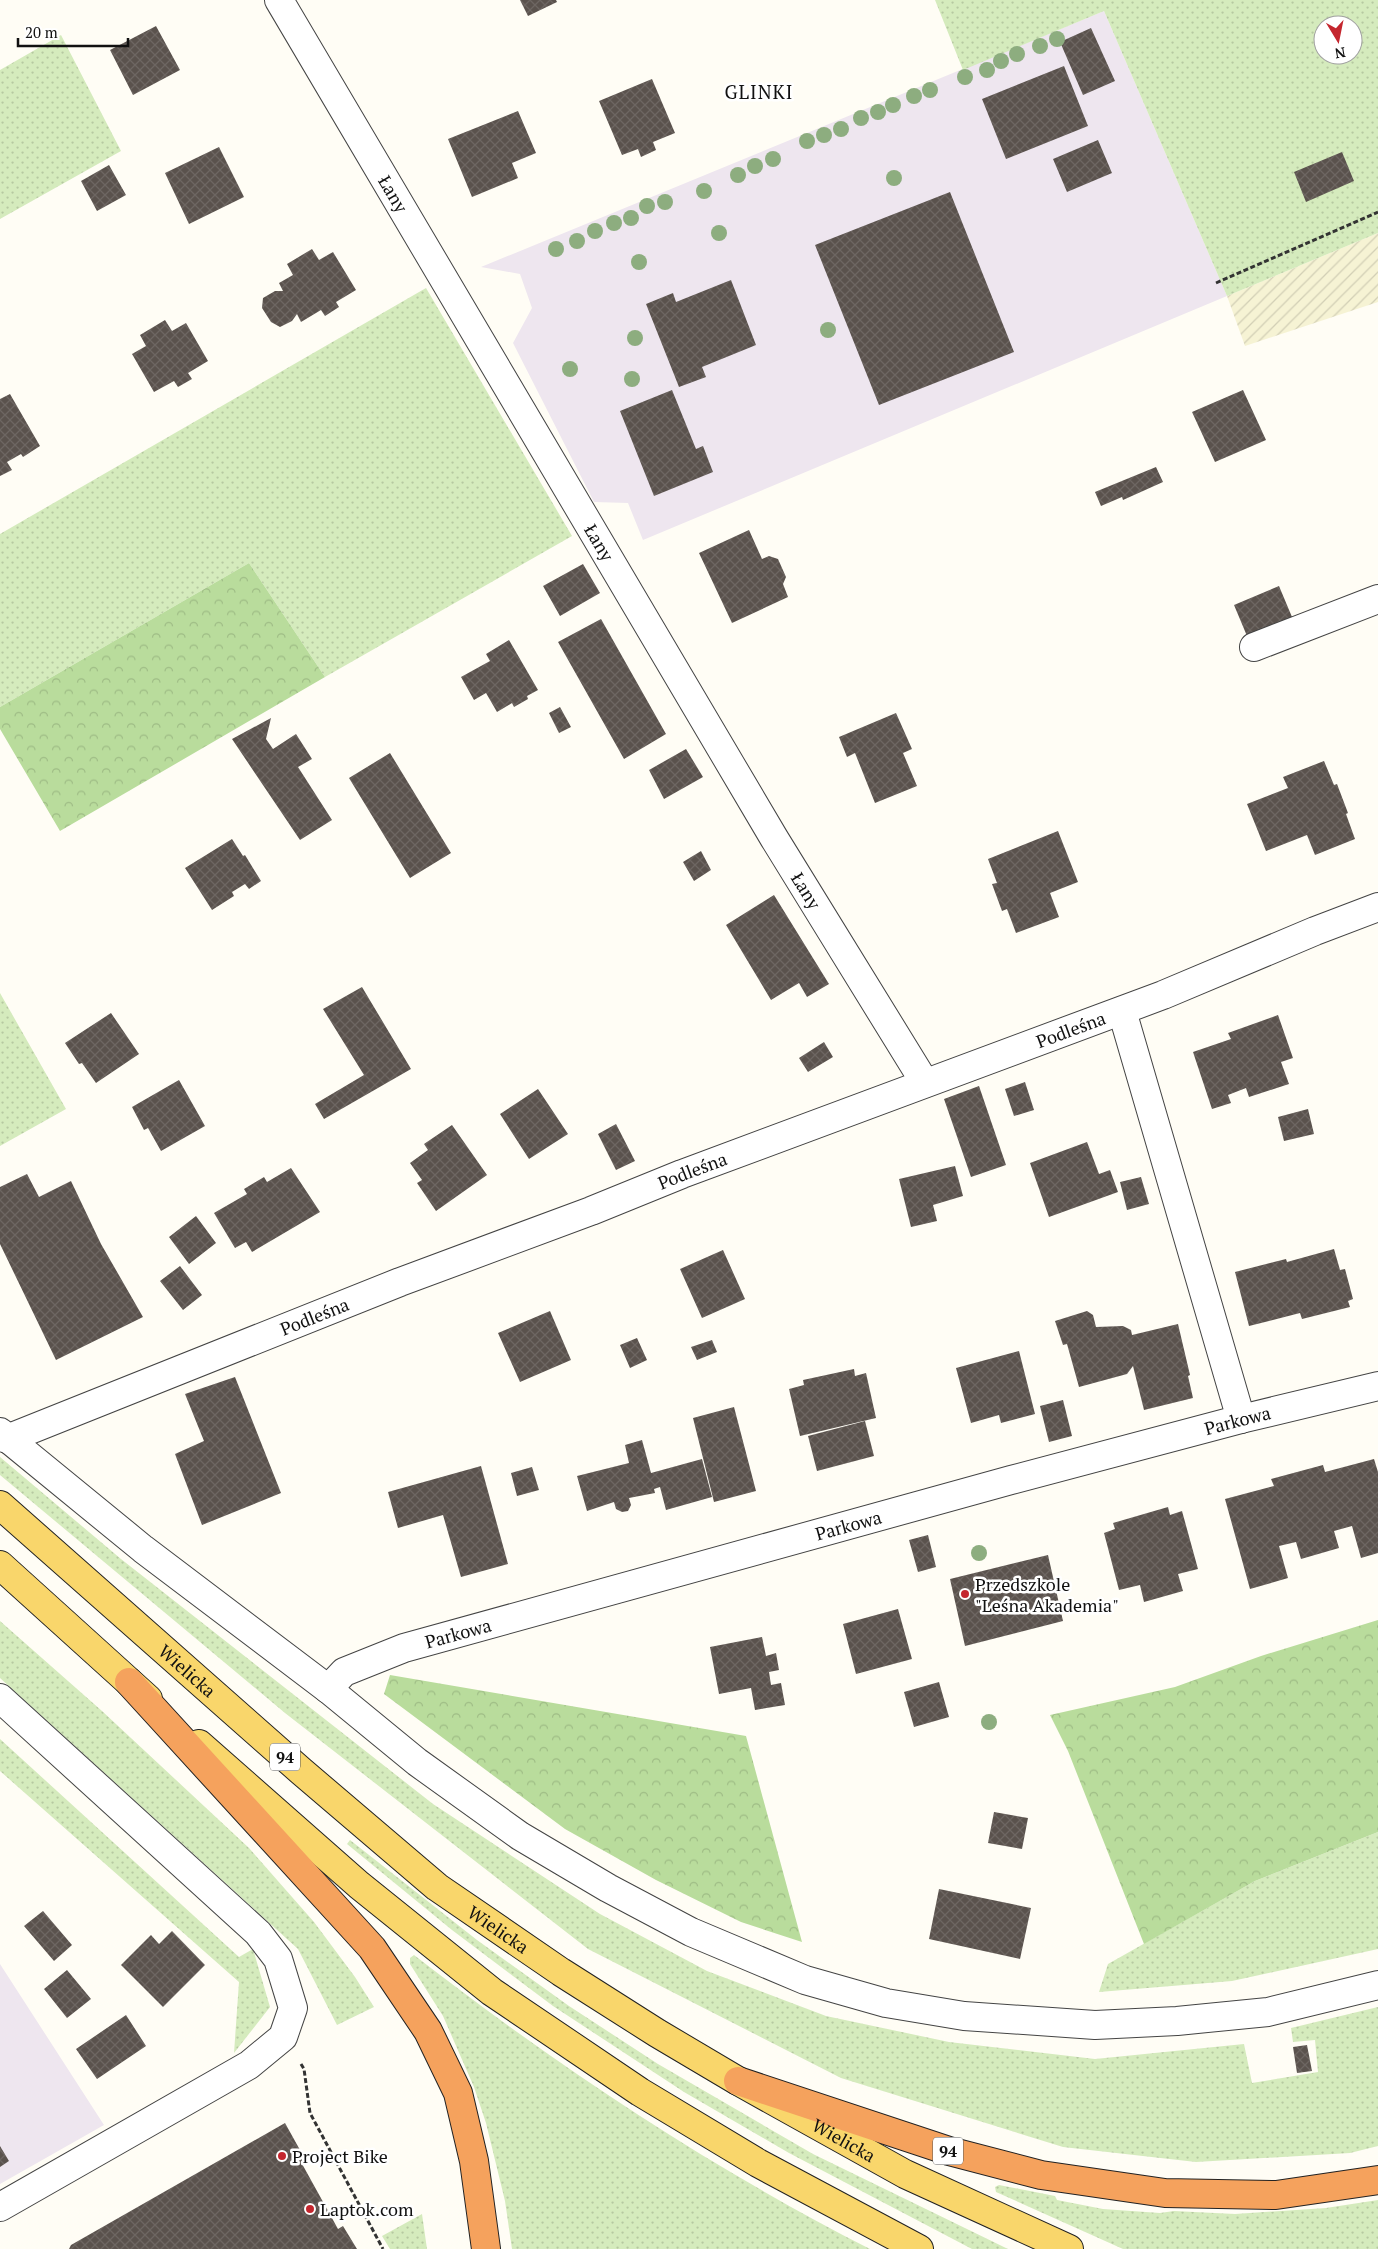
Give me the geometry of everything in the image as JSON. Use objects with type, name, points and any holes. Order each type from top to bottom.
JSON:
[{"type":"highway","points":[[129,1682],[372,1948],[428,2031],[458,2094],[474,2161],[486,2249]]},
{"type":"highway","name":"94","points":[[738,2081],[949,2151],[1041,2175],[1165,2193],[1276,2194],[1378,2180]]},
{"type":"main road","name":"Wielicka","points":[[0,1505],[301,1771],[437,1887],[657,2034],[738,2081],[905,2174],[1069,2249]]},
{"type":"main road","points":[[0,1565],[359,1886],[492,1992],[640,2092],[758,2163],[919,2249]]},
{"type":"street","name":"Łany","points":[[279,0],[774,838],[925,1083]]},
{"type":"street","points":[[1254,647],[1378,599]]},
{"type":"street","name":"Podleśna","points":[[4,1436],[400,1282],[925,1083],[1122,1011],[1378,907]]},
{"type":"street","points":[[1122,1011],[1241,1419]]},
{"type":"street","name":"Parkowa","points":[[328,1689],[344,1672],[404,1648],[1011,1480],[1241,1419],[1378,1386]]},
{"type":"street","points":[[4,1436],[143,1549],[328,1689],[417,1762],[520,1836],[608,1888],[691,1932],[796,1976],[886,2003],[964,2016],[1095,2025],[1177,2021],[1268,2012],[1378,1985]]},
{"type":"street","points":[[0,1698],[258,1933],[278,1959],[293,2008],[283,2037],[249,2065],[0,2207]]},
{"type":"path","points":[[1216,283],[1378,212]]},
{"type":"path","points":[[304,2069],[310,2113],[383,2249]]},
{"type":"shaded area","points":[[1104,11],[1227,296],[643,540],[628,503],[594,502],[513,343],[532,308],[520,274],[481,267]]},
{"type":"shaded area","points":[[1378,233],[1378,302],[1245,346],[1227,296]]},
{"type":"shaded area","points":[[0,1964],[104,2125],[0,2184]]},
{"type":"green space","points":[[935,0],[1378,0],[1378,233],[1227,296],[1104,11],[963,70]]},
{"type":"green space","points":[[61,35],[121,151],[0,219],[0,70]]},
{"type":"green space","points":[[426,288],[572,536],[325,677],[249,563],[0,707],[0,534]]},
{"type":"green space","points":[[249,563],[325,677],[60,831],[0,729],[0,707]]},
{"type":"green space","points":[[0,993],[66,1109],[0,1146]]},
{"type":"green space","points":[[0,1457],[121,1559],[433,1804],[600,1914],[707,1971],[826,2016],[949,2042],[1095,2059],[1244,2044],[1252,2083],[1318,2072],[1315,2040],[1293,2042],[1291,2028],[1378,2007],[1378,2146],[1350,2153],[1196,2162],[1063,2147],[841,2078],[588,1949],[285,1713],[0,1475]]},
{"type":"green space","points":[[1378,1620],[1378,1832],[1255,1881],[1144,1944],[1068,1751],[1050,1715],[1175,1687],[1261,1656]]},
{"type":"green space","points":[[0,1621],[102,1711],[249,1848],[314,1922],[355,1977],[374,2007],[337,2025],[298,1949],[0,1678]]},
{"type":"green space","points":[[390,1675],[746,1736],[802,1942],[741,1922],[656,1880],[565,1829],[384,1694]]},
{"type":"green space","points":[[0,1739],[239,1957],[253,1949],[270,2007],[234,2053],[239,1982],[0,1771]]},
{"type":"green space","points":[[1378,1832],[1378,1949],[1232,1981],[1099,1992],[1108,1964],[1255,1881]]},
{"type":"green space","points":[[350,1840],[477,1940],[569,2006],[658,2064],[813,2154],[1008,2249],[972,2249],[789,2153],[684,2092],[553,2006],[452,1930],[347,1844]]},
{"type":"green space","points":[[414,1955],[523,2036],[635,2113],[751,2184],[870,2249],[512,2249],[505,2201],[486,2123],[474,2087],[443,2016],[410,1964],[410,1958]]},
{"type":"green space","points":[[999,2185],[1055,2196],[1057,2200],[1103,2209],[1160,2213],[1174,2211],[1235,2214],[1326,2208],[1378,2200],[1378,2249],[1123,2249],[996,2192],[995,2187]]},
{"type":"green space","points":[[422,2214],[427,2249],[390,2249],[382,2236]]},
{"type":"building","points":[[520,0],[556,0],[557,2],[528,16]]},
{"type":"building","points":[[156,26],[180,70],[133,95],[110,50]]},
{"type":"building","points":[[1091,28],[1115,81],[1083,95],[1060,42]]},
{"type":"building","points":[[1064,66],[1088,126],[1006,159],[982,99]]},
{"type":"building","points":[[652,79],[675,133],[653,142],[656,150],[641,157],[638,149],[622,155],[599,101]]},
{"type":"building","points":[[518,111],[536,153],[512,163],[518,178],[472,197],[448,139]]},
{"type":"building","points":[[1098,140],[1112,173],[1067,192],[1053,159]]},
{"type":"building","points":[[219,147],[244,197],[189,224],[165,173]]},
{"type":"building","points":[[1342,152],[1354,181],[1306,202],[1294,172]]},
{"type":"building","points":[[109,165],[126,195],[97,211],[81,181]]},
{"type":"building","points":[[950,192],[1014,352],[879,405],[815,245]]},
{"type":"building","points":[[312,249],[319,260],[333,252],[356,290],[336,302],[339,307],[325,316],[321,310],[301,322],[297,314],[292,321],[280,327],[271,322],[262,308],[263,298],[275,291],[283,291],[279,283],[293,275],[287,264]]},
{"type":"building","points":[[731,280],[756,345],[702,367],[706,377],[679,387],[646,304],[673,293],[676,302]]},
{"type":"building","points":[[165,320],[172,331],[186,323],[208,361],[188,373],[192,379],[178,387],[174,381],[154,392],[132,354],[146,346],[140,335]]},
{"type":"building","points":[[672,390],[696,449],[703,446],[713,472],[654,496],[620,411]]},
{"type":"building","points":[[1243,390],[1266,440],[1215,462],[1192,412]]},
{"type":"building","points":[[10,394],[40,446],[23,457],[21,454],[7,462],[12,470],[0,476],[0,399]]},
{"type":"building","points":[[1156,467],[1163,482],[1123,500],[1122,497],[1101,506],[1095,492]]},
{"type":"building","points":[[749,530],[762,559],[769,556],[778,559],[786,577],[783,584],[788,597],[732,623],[699,553]]},
{"type":"building","points":[[583,564],[600,593],[560,616],[543,586]]},
{"type":"building","points":[[1279,586],[1292,617],[1247,636],[1234,605]]},
{"type":"building","points":[[601,619],[666,734],[624,759],[558,642]]},
{"type":"building","points":[[509,640],[538,690],[527,696],[528,699],[514,707],[512,703],[497,712],[486,693],[474,700],[461,677],[490,661],[486,654]]},
{"type":"building","points":[[560,707],[571,727],[559,733],[549,713]]},
{"type":"building","points":[[896,713],[912,749],[903,753],[917,786],[875,803],[855,753],[847,757],[839,737]]},
{"type":"building","points":[[271,718],[266,739],[273,749],[296,734],[312,759],[298,767],[332,820],[300,840],[232,739]]},
{"type":"building","points":[[686,749],[703,777],[664,799],[649,770]]},
{"type":"building","points":[[390,753],[451,853],[410,878],[349,778]]},
{"type":"building","points":[[1324,761],[1334,785],[1337,784],[1355,839],[1315,855],[1307,835],[1266,851],[1247,804],[1288,788],[1283,777]]},
{"type":"building","points":[[1058,831],[1078,882],[1050,893],[1059,917],[1016,933],[1007,909],[1002,911],[992,884],[997,883],[988,859]]},
{"type":"building","points":[[232,839],[243,856],[245,855],[261,881],[249,889],[245,884],[232,892],[234,896],[212,910],[185,868]]},
{"type":"building","points":[[701,851],[711,870],[694,881],[683,862]]},
{"type":"building","points":[[774,895],[829,984],[807,997],[799,983],[771,1000],[726,925]]},
{"type":"building","points":[[362,987],[411,1069],[324,1119],[315,1104],[364,1075],[323,1009]]},
{"type":"building","points":[[111,1013],[139,1054],[96,1083],[82,1063],[79,1064],[65,1043]]},
{"type":"building","points":[[1278,1015],[1293,1058],[1281,1062],[1289,1084],[1249,1097],[1246,1088],[1228,1095],[1231,1103],[1212,1109],[1193,1052],[1231,1039],[1228,1033]]},
{"type":"building","points":[[824,1042],[833,1057],[808,1072],[799,1058]]},
{"type":"building","points":[[179,1080],[205,1126],[161,1151],[148,1128],[144,1130],[132,1107]]},
{"type":"building","points":[[1025,1082],[1034,1110],[1014,1116],[1005,1089]]},
{"type":"building","points":[[979,1086],[1006,1165],[971,1177],[944,1099]]},
{"type":"building","points":[[538,1089],[568,1134],[529,1159],[500,1114]]},
{"type":"building","points":[[1308,1109],[1314,1134],[1284,1141],[1278,1117]]},
{"type":"building","points":[[616,1124],[635,1161],[616,1170],[598,1134]]},
{"type":"building","points":[[452,1125],[487,1175],[436,1211],[417,1183],[422,1180],[410,1163],[428,1150],[424,1144]]},
{"type":"building","points":[[1087,1142],[1099,1174],[1110,1170],[1118,1192],[1049,1217],[1030,1163]]},
{"type":"building","points":[[955,1166],[963,1196],[933,1205],[937,1221],[911,1227],[899,1179]]},
{"type":"building","points":[[291,1168],[320,1212],[252,1252],[246,1242],[235,1248],[214,1213],[247,1194],[244,1189],[264,1177],[267,1182]]},
{"type":"building","points":[[27,1174],[39,1197],[71,1181],[101,1244],[143,1317],[56,1360],[0,1244],[0,1187]]},
{"type":"building","points":[[1141,1177],[1149,1204],[1127,1210],[1120,1182]]},
{"type":"building","points":[[196,1216],[216,1243],[189,1264],[169,1237]]},
{"type":"building","points":[[1334,1249],[1340,1270],[1345,1269],[1353,1299],[1348,1301],[1350,1307],[1302,1319],[1300,1313],[1249,1326],[1235,1272],[1286,1259],[1287,1262]]},
{"type":"building","points":[[723,1250],[745,1299],[702,1318],[680,1269]]},
{"type":"building","points":[[180,1266],[202,1295],[183,1310],[160,1281]]},
{"type":"building","points":[[550,1311],[571,1360],[520,1382],[498,1333]]},
{"type":"building","points":[[1087,1311],[1093,1315],[1096,1327],[1123,1326],[1131,1330],[1132,1335],[1178,1324],[1190,1375],[1188,1376],[1193,1398],[1144,1410],[1133,1366],[1127,1374],[1079,1387],[1067,1344],[1063,1345],[1055,1321]]},
{"type":"building","points":[[637,1338],[647,1360],[630,1368],[620,1345]]},
{"type":"building","points":[[712,1340],[717,1352],[697,1360],[691,1347]]},
{"type":"building","points":[[1019,1351],[1035,1414],[1001,1423],[999,1415],[971,1423],[956,1368]]},
{"type":"building","points":[[854,1369],[855,1376],[866,1373],[876,1418],[800,1436],[789,1389],[804,1385],[803,1380]]},
{"type":"building","points":[[235,1377],[281,1493],[202,1525],[175,1454],[204,1441],[185,1394]]},
{"type":"building","points":[[1063,1400],[1072,1436],[1049,1442],[1040,1406]]},
{"type":"building","points":[[734,1407],[756,1491],[714,1502],[693,1418]]},
{"type":"building","points":[[865,1421],[874,1456],[817,1471],[808,1436]]},
{"type":"building","points":[[642,1440],[651,1473],[702,1459],[712,1497],[666,1510],[660,1487],[654,1489],[655,1493],[629,1498],[631,1505],[628,1511],[622,1512],[616,1509],[614,1502],[587,1511],[577,1476],[629,1463],[625,1445]]},
{"type":"building","points":[[1374,1459],[1378,1472],[1378,1553],[1361,1558],[1352,1526],[1334,1531],[1339,1548],[1301,1559],[1296,1542],[1279,1546],[1288,1578],[1250,1589],[1225,1499],[1274,1486],[1271,1479],[1323,1465],[1325,1472]]},
{"type":"building","points":[[481,1466],[508,1564],[461,1577],[443,1515],[398,1528],[388,1492]]},
{"type":"building","points":[[532,1467],[539,1490],[517,1496],[511,1473]]},
{"type":"building","points":[[1168,1507],[1170,1515],[1182,1511],[1198,1569],[1178,1574],[1183,1591],[1144,1602],[1140,1585],[1119,1590],[1104,1533],[1115,1529],[1113,1523]]},
{"type":"building","points":[[928,1535],[936,1567],[918,1572],[909,1540]]},
{"type":"building","points":[[1048,1555],[1063,1621],[965,1646],[950,1579]]},
{"type":"building","points":[[898,1609],[912,1659],[856,1674],[843,1624]]},
{"type":"building","points":[[762,1637],[766,1656],[776,1653],[779,1670],[769,1672],[771,1685],[781,1683],[785,1705],[755,1710],[751,1688],[719,1694],[710,1647]]},
{"type":"building","points":[[939,1682],[949,1717],[914,1727],[904,1692]]},
{"type":"building","points":[[994,1812],[1028,1818],[1022,1849],[988,1843]]},
{"type":"building","points":[[939,1889],[1031,1908],[1020,1959],[929,1939]]},
{"type":"building","points":[[43,1911],[72,1945],[54,1961],[24,1926]]},
{"type":"building","points":[[172,1931],[205,1965],[163,2007],[121,1965],[151,1935],[159,1944]]},
{"type":"building","points":[[67,1970],[91,1999],[67,2018],[44,1989]]},
{"type":"building","points":[[126,2015],[146,2046],[97,2079],[76,2049]]},
{"type":"building","points":[[1307,2045],[1312,2071],[1297,2073],[1293,2047]]},
{"type":"building","points":[[285,2123],[305,2159],[301,2162],[338,2229],[343,2226],[357,2249],[69,2249],[71,2245]]},
{"type":"building","points":[[0,2146],[9,2161],[0,2167]]},
{"type":"place","name":"Przedszkole \"Leśna Akademia\"","points":[[965,1594]]},
{"type":"place","name":"Project Bike","points":[[282,2156]]},
{"type":"place","name":"Laptok.com","points":[[310,2209]]},
{"type":"district","name":"GLINKI","points":[[759,91]]}]
